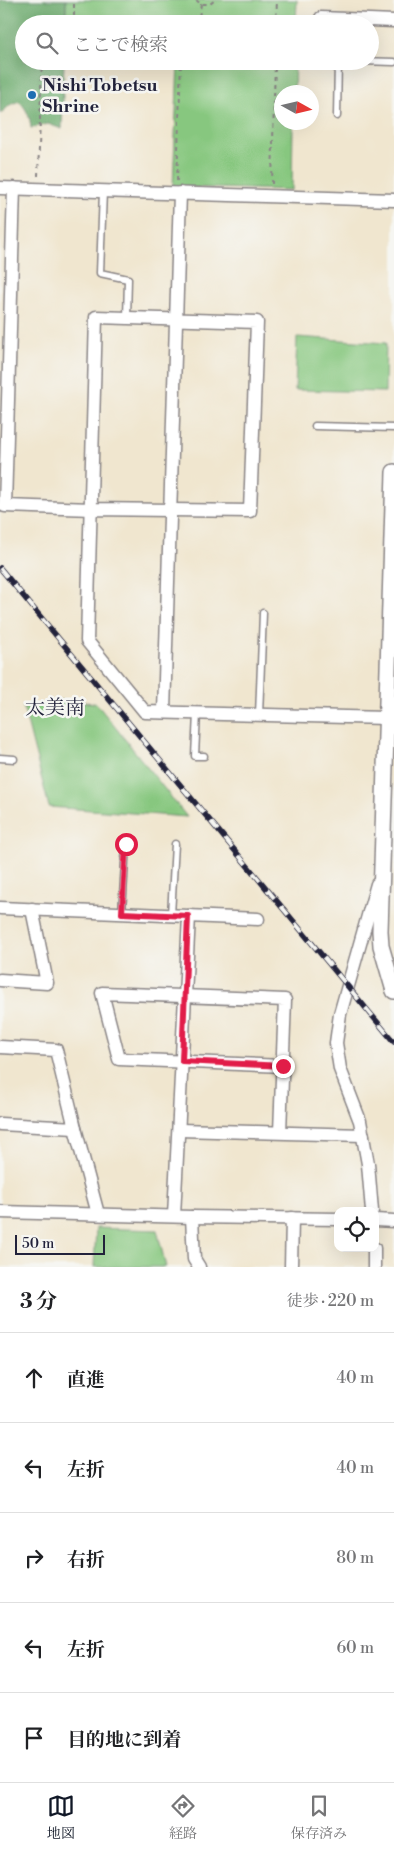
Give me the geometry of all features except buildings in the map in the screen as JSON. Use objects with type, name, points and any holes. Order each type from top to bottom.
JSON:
[{"type":"street","points":[[379,20],[394,20]]},
{"type":"street","points":[[0,188],[394,200]]},
{"type":"street","points":[[14,188],[5,506],[92,509],[250,511],[257,322],[96,317],[92,509],[87,641],[145,712],[386,718]]},
{"type":"street","points":[[164,712],[178,193]]},
{"type":"street","points":[[394,472],[386,718],[386,855],[380,931],[381,946],[394,991]]},
{"type":"street","points":[[372,1207],[368,1164],[360,1121],[340,1069],[336,1043],[340,1014],[386,855]]},
{"type":"street","points":[[0,908],[258,919]]},
{"type":"street","points":[[0,980],[47,984],[32,909]]},
{"type":"street","points":[[174,1216],[188,916]]},
{"type":"street","points":[[280,1132],[283,1066],[285,1000],[102,993],[119,1059],[283,1066]]},
{"type":"street","points":[[0,1047],[56,1050],[74,1128],[98,1214]]},
{"type":"street","points":[[0,1124],[74,1128]]},
{"type":"street","points":[[178,1130],[362,1135]]},
{"type":"street","points":[[0,1212],[334,1219]]},
{"type":"street","points":[[192,1217],[194,1259],[199,1267]]},
{"type":"street","points":[[290,1267],[292,1218]]},
{"type":"street","points":[[379,1220],[394,1221]]},
{"type":"street","points":[[374,1252],[374,1267]]},
{"type":"lane","points":[[379,62],[394,62]]},
{"type":"lane","points":[[337,116],[338,70]]},
{"type":"lane","points":[[103,191],[100,273],[128,279],[127,318]]},
{"type":"lane","points":[[315,426],[394,428]]},
{"type":"lane","points":[[259,715],[263,613]]},
{"type":"lane","points":[[197,713],[195,756],[204,756]]},
{"type":"lane","points":[[0,758],[14,758]]},
{"type":"lane","points":[[122,913],[126,844]]},
{"type":"lane","points":[[171,915],[175,844]]},
{"type":"path","points":[[74,0],[74,15]]},
{"type":"path","points":[[196,0],[201,4],[210,4],[215,0]]},
{"type":"path","points":[[276,15],[277,0]]},
{"type":"path","points":[[199,15],[201,4]]},
{"type":"path","points":[[38,189],[42,70]]},
{"type":"path","points":[[178,193],[181,70]]},
{"type":"path","points":[[271,196],[275,70]]},
{"type":"green space","points":[[0,0],[66,0],[65,15],[15,15],[15,70],[64,70],[62,129],[48,124],[31,128],[28,113],[19,101],[10,105],[0,114]]},
{"type":"green space","points":[[66,0],[297,0],[296,15],[66,15]]},
{"type":"green space","points":[[178,70],[295,70],[294,85],[274,85],[274,130],[293,130],[292,190],[173,187]]},
{"type":"green space","points":[[297,337],[386,343],[385,392],[295,390]]},
{"type":"green space","points":[[57,700],[96,703],[187,817],[49,807],[23,706],[31,707]]},
{"type":"green space","points":[[96,1228],[157,1230],[166,1267],[94,1267]]},
{"type":"railway","points":[[0,568],[394,1042]]},
{"type":"place","name":"Nishi Tobetsu Shrine","points":[[32,95]]},
{"type":"district","name":"太美南","points":[[55,707]]},
{"type":"route","points":[[126,844],[122,913],[188,916],[182,1061],[283,1066]]}]
